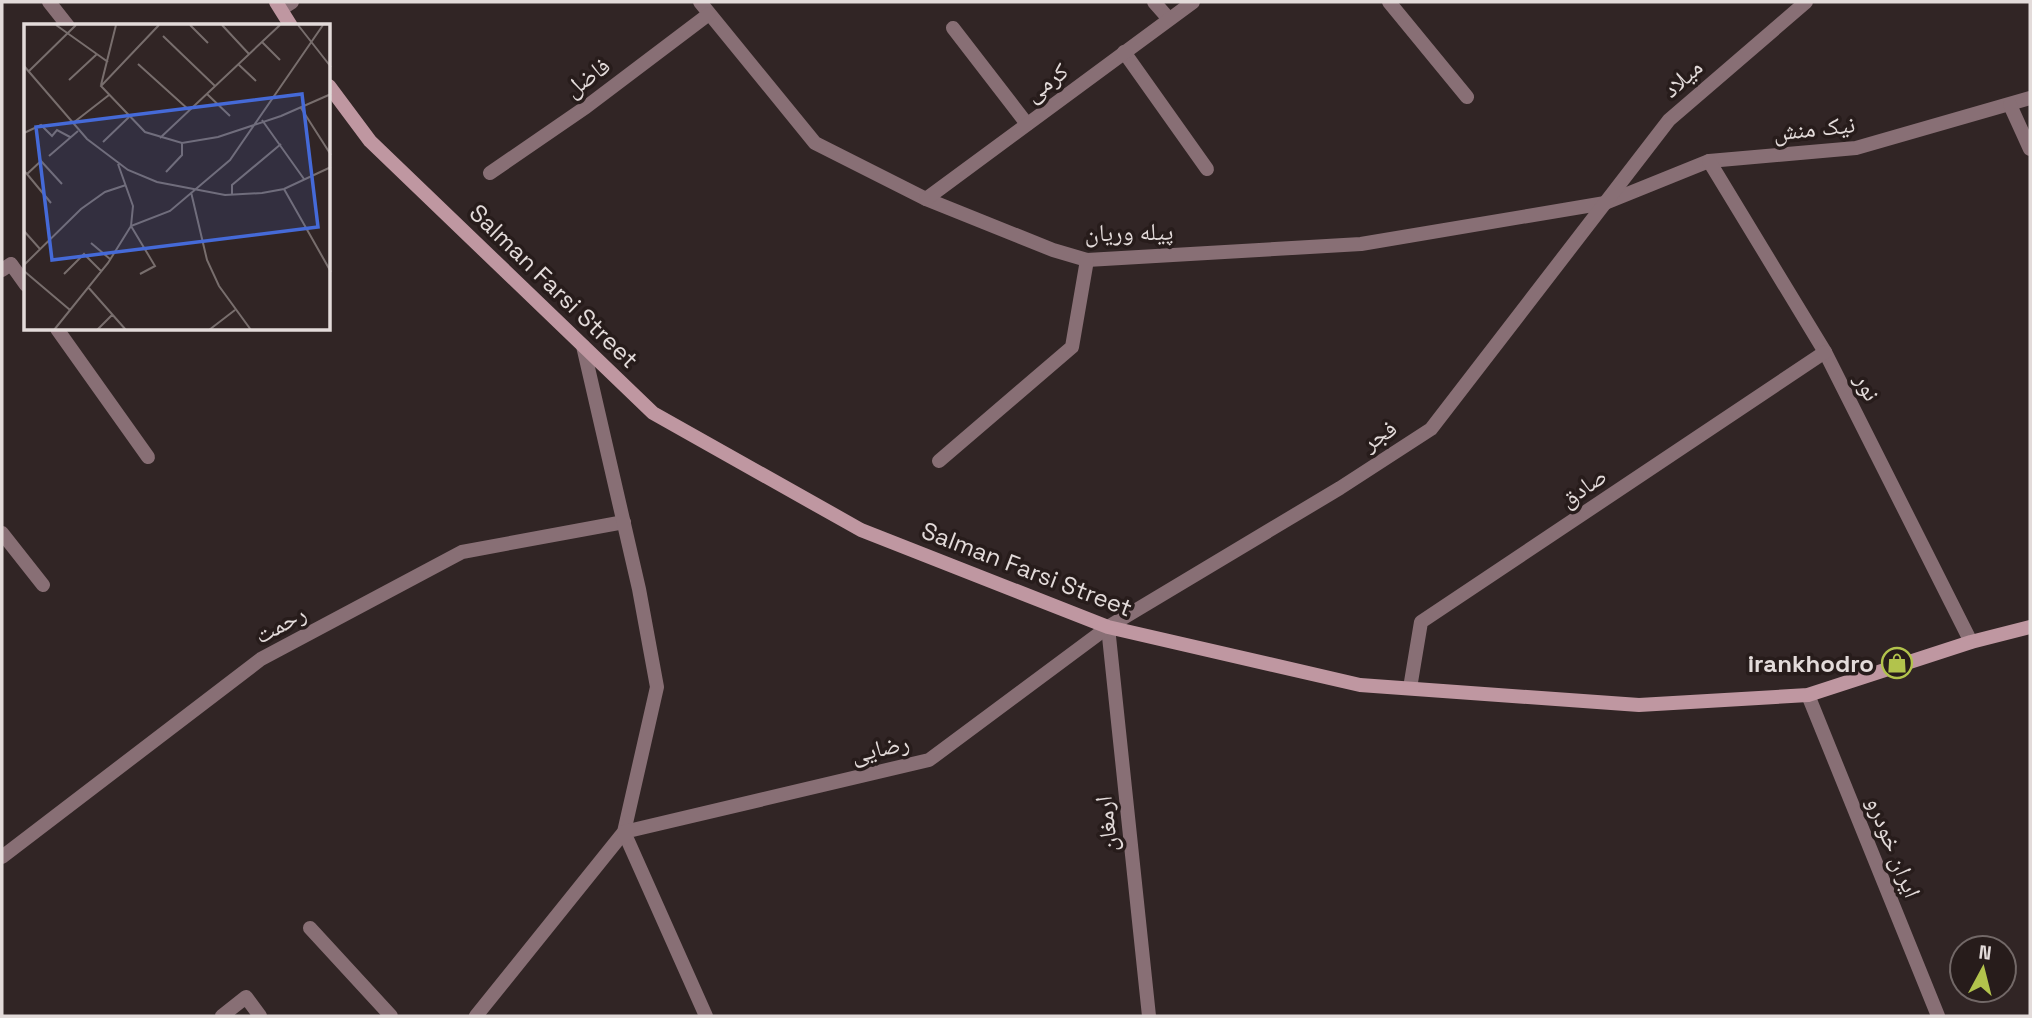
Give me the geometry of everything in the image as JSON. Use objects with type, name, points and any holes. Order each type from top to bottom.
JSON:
[{"type":"main road","points":[[283,4],[290,24]]},
{"type":"main road","name":"Salman Farsi Street","points":[[331,89],[370,141],[653,413],[861,530],[1108,627],[1360,685],[1639,705],[1808,695],[1971,642],[2030,627]]},
{"type":"street","points":[[49,2],[66,24]]},
{"type":"street","points":[[1154,2],[1170,19]]},
{"type":"street","name":"کرمی","points":[[926,199],[1193,2]]},
{"type":"street","points":[[1389,2],[1467,97]]},
{"type":"street","name":"میلاد","points":[[1605,203],[1669,120],[1806,2]]},
{"type":"street","name":"پیله وریان","points":[[705,8],[815,143],[926,199],[1053,250],[1087,260],[1360,244],[1605,203]]},
{"type":"street","name":"فاضل","points":[[490,173],[586,107],[705,8]]},
{"type":"street","points":[[953,28],[1027,124]]},
{"type":"street","points":[[1124,52],[1207,169]]},
{"type":"street","name":"نیک منش","points":[[1605,203],[1709,161],[1856,148],[2030,99]]},
{"type":"street","points":[[2010,105],[2030,149]]},
{"type":"street","name":"نور","points":[[1709,161],[1825,352],[1971,642]]},
{"type":"street","name":"فجر","points":[[1108,627],[1340,488],[1430,429],[1605,203]]},
{"type":"street","points":[[939,461],[1072,347],[1087,260]]},
{"type":"street","points":[[2,270],[11,264],[24,282]]},
{"type":"street","points":[[58,331],[148,457]]},
{"type":"street","points":[[476,1016],[624,832],[657,687],[624,522],[583,346]]},
{"type":"street","name":"صادق","points":[[1410,688],[1421,622],[1825,352]]},
{"type":"street","name":"رحمت","points":[[2,857],[261,659],[462,552],[624,522]]},
{"type":"street","points":[[2,533],[43,585]]},
{"type":"street","name":"رضایی","points":[[624,832],[929,760],[1108,627]]},
{"type":"street","name":"ارمغان","points":[[1108,627],[1149,1016]]},
{"type":"street","name":"ایران خودرو","points":[[1808,695],[1938,1016]]},
{"type":"street","points":[[624,832],[706,1016]]},
{"type":"street","points":[[310,928],[391,1016]]},
{"type":"street","points":[[222,1016],[246,998],[260,1016]]},
{"type":"place","name":"irankhodro","points":[[1897,663]]}]
